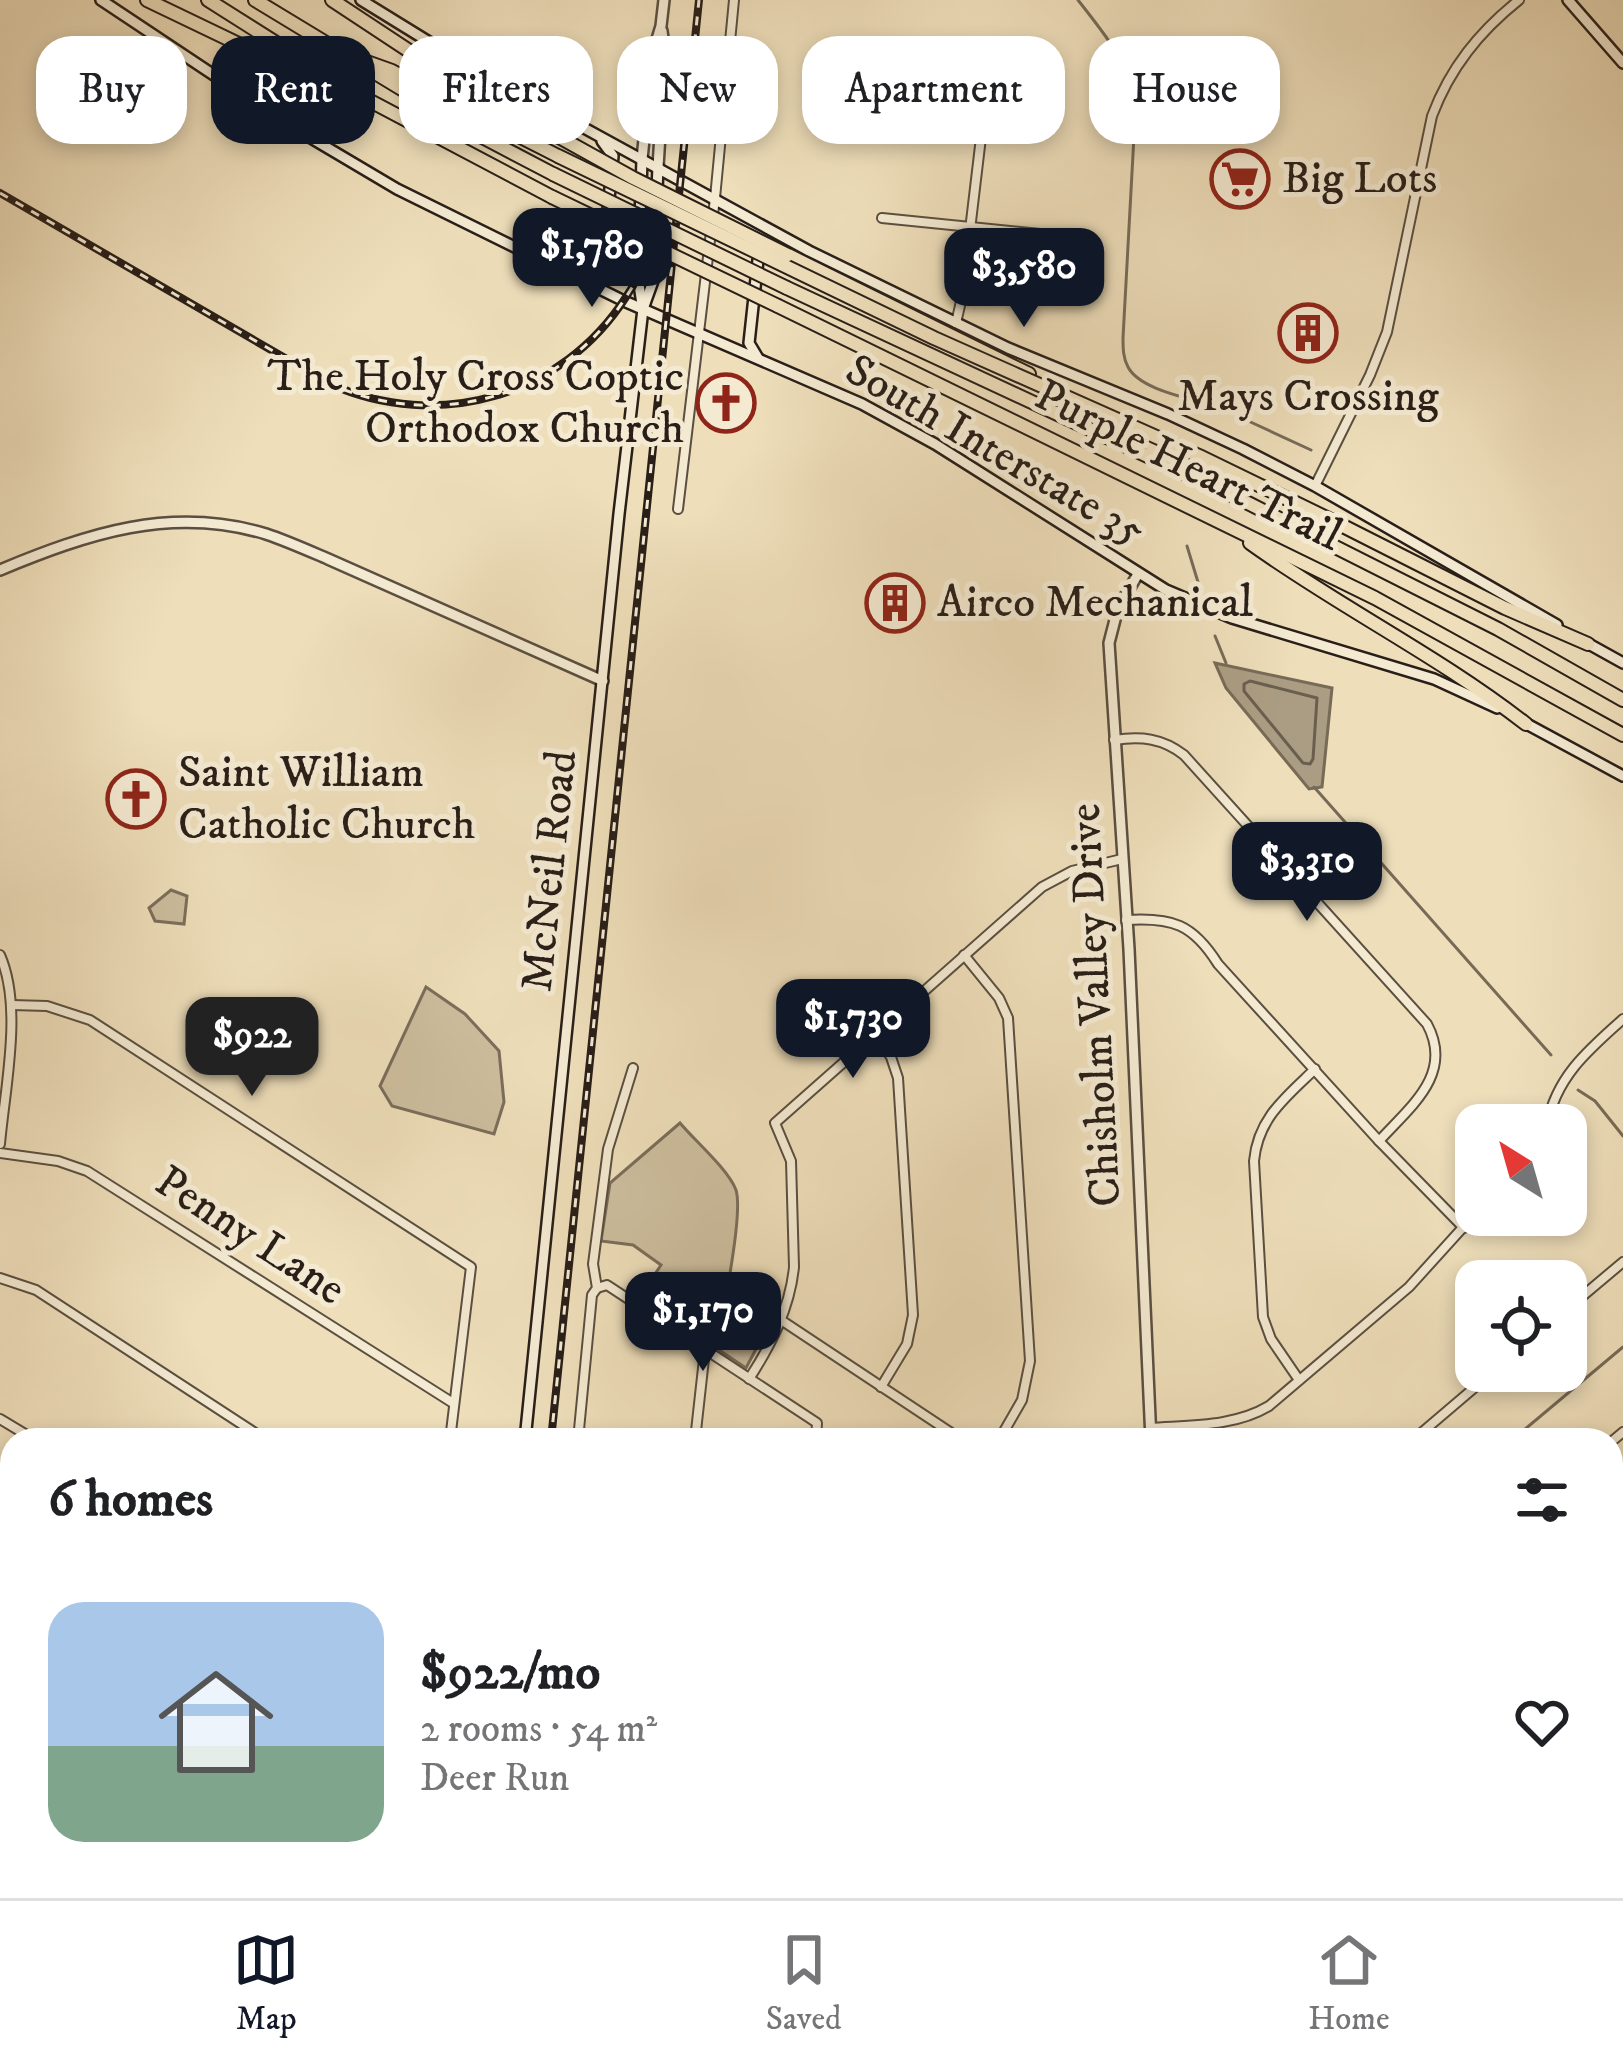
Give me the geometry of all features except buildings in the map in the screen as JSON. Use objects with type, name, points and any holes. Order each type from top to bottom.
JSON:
[{"type":"highway","points":[[147,0],[222,36]]},
{"type":"highway","name":"Purple Heart Trail","points":[[208,0],[265,36]]},
{"type":"highway","name":"Purple Heart Trail","points":[[255,0],[311,36]]},
{"type":"highway","points":[[332,0],[435,68],[612,166],[1034,376],[1242,500]]},
{"type":"highway","points":[[375,65],[914,328],[1199,456],[1505,608],[1588,644]]},
{"type":"highway","name":"Purple Heart Trail","points":[[375,75],[554,174],[1242,500],[1498,629],[1623,700]]},
{"type":"highway","name":"Purple Heart Trail","points":[[375,104],[551,197],[1394,608],[1623,735]]},
{"type":"highway","points":[[1224,525],[1489,695],[1526,724]]},
{"type":"main road","name":"South Interstate 35","points":[[101,0],[398,189],[643,309],[862,404],[935,444],[1166,590],[1232,618],[1434,680],[1488,703],[1623,776]]},
{"type":"main road","name":"South Interstate 35","points":[[362,0],[447,53],[809,251],[955,324],[1168,414],[1315,486],[1623,663]]},
{"type":"main road","points":[[661,26],[664,0]]},
{"type":"main road","points":[[1568,0],[1623,63]]},
{"type":"main road","name":"McNeil Road","points":[[643,309],[638,278],[642,159],[652,52],[661,26]]},
{"type":"main road","name":"McNeil Road","points":[[526,1428],[643,309],[653,280],[665,53],[661,26]]},
{"type":"main road","points":[[560,270],[588,269],[604,253],[613,156],[598,137]]},
{"type":"main road","points":[[759,359],[749,343],[758,260],[770,249],[809,251]]},
{"type":"main road","points":[[0,570],[75,539],[120,528],[191,522],[237,527],[328,559],[603,681]]},
{"type":"main road","name":"Chisholm Valley Drive","points":[[1138,574],[1118,608],[1109,636],[1150,1428]]},
{"type":"street","points":[[678,509],[716,198],[734,0]]},
{"type":"street","points":[[1315,486],[1387,332],[1439,98],[1474,41],[1519,0]]},
{"type":"street","points":[[955,324],[980,144]]},
{"type":"street","points":[[882,218],[1070,237]]},
{"type":"street","points":[[1114,740],[1156,740],[1184,755],[1427,1024],[1436,1048],[1432,1077],[1379,1141]]},
{"type":"street","points":[[749,1379],[781,1320],[794,1267],[793,1181],[789,1152],[775,1123],[1048,883],[1122,859]]},
{"type":"street","points":[[1126,920],[1172,922],[1196,934],[1218,964],[1455,1219]]},
{"type":"street","points":[[0,955],[12,1005],[0,1144]]},
{"type":"street","points":[[964,955],[999,998],[1008,1018],[1030,1361],[1022,1400],[1006,1428]]},
{"type":"street","points":[[12,1005],[47,1006],[90,1019],[471,1267],[451,1428]]},
{"type":"street","points":[[1553,1104],[1568,1073],[1623,1019]]},
{"type":"street","points":[[875,1033],[898,1078],[913,1315],[901,1358],[881,1387]]},
{"type":"street","points":[[597,1288],[593,1264],[608,1149],[633,1068]]},
{"type":"street","points":[[1299,1380],[1271,1339],[1263,1317],[1254,1160],[1266,1119],[1315,1069]]},
{"type":"street","name":"Penny Lane","points":[[0,1153],[58,1161],[87,1171],[453,1403]]},
{"type":"street","points":[[1188,1428],[1246,1417],[1269,1406],[1409,1287],[1457,1236]]},
{"type":"street","points":[[1587,1292],[1623,1262]]},
{"type":"street","points":[[0,1278],[36,1290],[248,1428]]},
{"type":"street","points":[[579,1428],[592,1294],[607,1285],[817,1428]]},
{"type":"street","points":[[781,1320],[944,1428]]},
{"type":"street","points":[[696,1428],[705,1350]]},
{"type":"street","points":[[1427,1428],[1469,1392]]},
{"type":"shaded area","points":[[171,890],[187,896],[184,924],[155,921],[149,908]]},
{"type":"shaded area","points":[[426,987],[465,1014],[499,1051],[504,1102],[494,1134],[392,1106],[380,1086]]},
{"type":"shaded area","points":[[680,1123],[719,1164],[736,1190],[737,1226],[726,1296],[777,1309],[746,1368],[640,1297],[661,1265],[633,1245],[601,1241],[610,1183]]},
{"type":"water","points":[[1215,663],[1332,688],[1322,787],[1309,789],[1226,688]]},
{"type":"waterway","points":[[1078,0],[1120,59],[1136,99],[1125,360],[1143,382],[1214,406]]},
{"type":"waterway","points":[[1244,419],[1311,450]]},
{"type":"waterway","points":[[1187,546],[1201,592]]},
{"type":"waterway","points":[[1215,636],[1226,663]]},
{"type":"waterway","points":[[1314,787],[1551,1055]]},
{"type":"waterway","points":[[1578,1090],[1595,1101],[1623,1136]]},
{"type":"waterway","points":[[1526,1428],[1623,1347]]},
{"type":"railway","points":[[552,1428],[699,0]]},
{"type":"railway","points":[[0,193],[330,384],[413,405],[494,396],[568,360],[626,297],[650,252],[667,203]]},
{"type":"place","name":"Big Lots","points":[[1240,179]]},
{"type":"place","name":"Mays Crossing","points":[[1308,333]]},
{"type":"place","name":"The Holy Cross Coptic Orthodox Church","points":[[726,403]]},
{"type":"place","name":"Airco Mechanical","points":[[895,603]]},
{"type":"place","name":"Saint William Catholic Church","points":[[136,799]]}]
